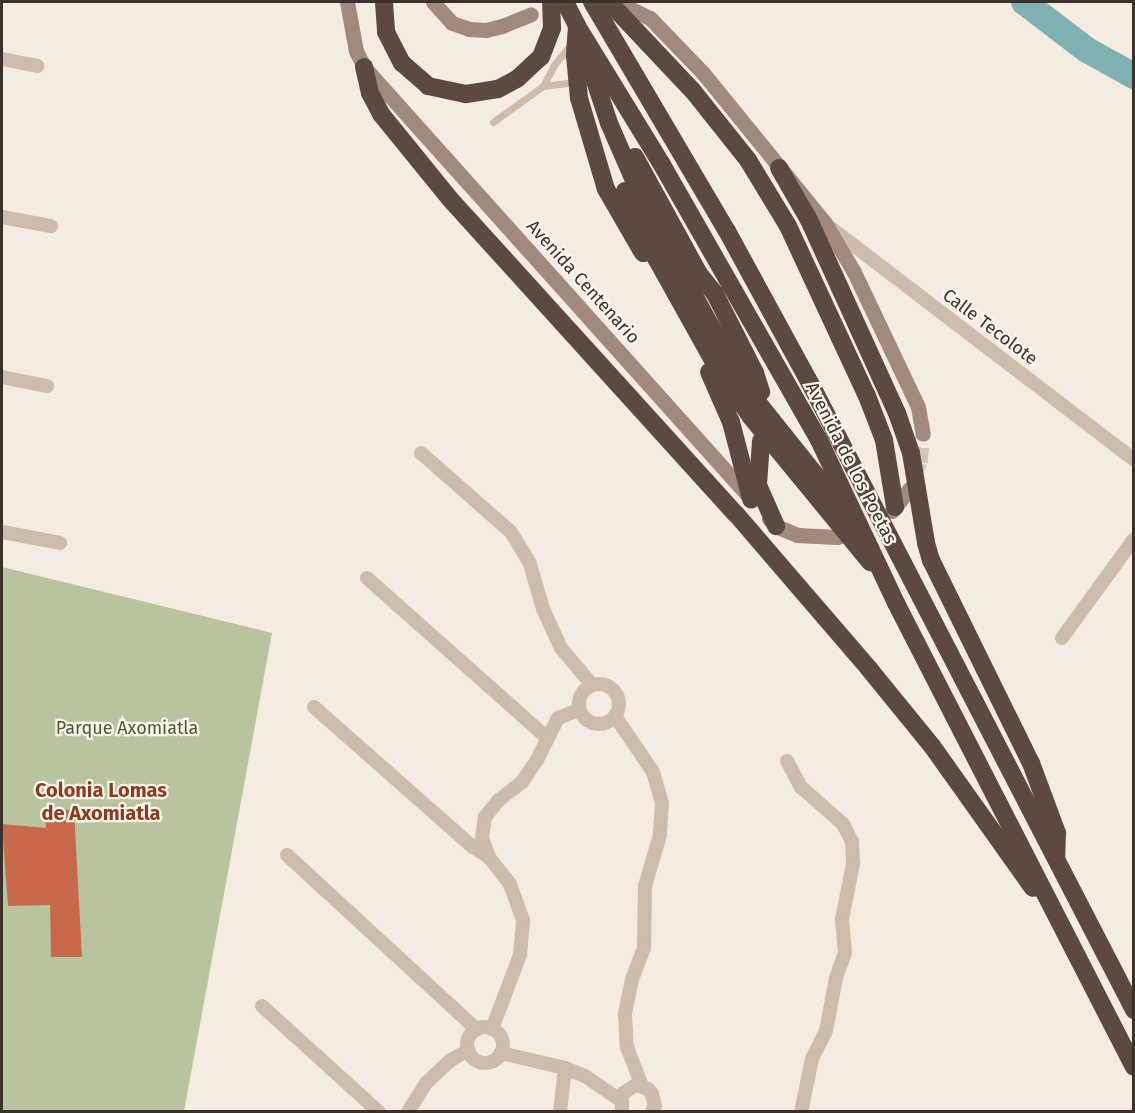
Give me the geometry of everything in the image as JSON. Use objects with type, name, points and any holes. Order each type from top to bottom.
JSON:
[{"type":"highway","points":[[384,2],[386,32],[402,63],[428,86],[466,94],[498,89],[517,79],[541,57],[552,28],[551,2]]},
{"type":"highway","name":"Avenida de los Poetas","points":[[565,2],[576,33],[606,73],[672,182],[819,440],[896,603],[1078,956]]},
{"type":"highway","name":"Avenida de los Poetas","points":[[592,2],[727,231],[810,382],[1134,1010]]},
{"type":"highway","points":[[614,2],[693,91],[748,160],[788,226],[862,386],[884,440],[894,509]]},
{"type":"highway","points":[[576,33],[578,90],[613,195],[712,379],[731,422],[751,499]]},
{"type":"highway","points":[[576,33],[581,67],[613,195],[647,238]]},
{"type":"highway","points":[[576,33],[617,142],[639,192],[673,257],[755,399],[838,503],[870,562],[896,603]]},
{"type":"highway","points":[[364,67],[370,93],[381,114],[463,213],[736,514],[870,670],[997,834],[1078,956],[1134,1067]]},
{"type":"highway","points":[[606,73],[608,83],[653,170],[713,274],[715,294]]},
{"type":"highway","points":[[578,90],[594,115],[618,176],[647,238],[726,380],[751,417],[870,562]]},
{"type":"highway","points":[[617,142],[632,152],[702,280],[715,294],[755,373],[761,392]]},
{"type":"highway","points":[[779,168],[809,220],[897,413],[911,453],[931,560],[1031,763],[1057,832],[1055,858]]},
{"type":"highway","points":[[653,170],[672,182]]},
{"type":"highway","points":[[463,213],[484,222],[530,262],[547,294],[551,311]]},
{"type":"highway","points":[[673,257],[677,233]]},
{"type":"highway","points":[[761,441],[758,484],[776,526]]},
{"type":"main road","name":"Avenida Centenario","points":[[347,2],[356,51],[364,67],[530,262],[776,526],[797,535],[838,537]]},
{"type":"main road","points":[[351,22],[354,2]]},
{"type":"main road","points":[[433,2],[452,22],[469,29],[486,30],[531,14]]},
{"type":"main road","points":[[614,2],[650,18],[741,117],[825,224],[854,272],[918,407],[922,434]]},
{"type":"main road","points":[[894,509],[909,489]]},
{"type":"street","points":[[2,59],[37,66]]},
{"type":"street","points":[[2,217],[51,226]]},
{"type":"street","name":"Calle Tecolote","points":[[825,224],[1134,460]]},
{"type":"street","points":[[2,377],[47,386]]},
{"type":"street","points":[[420,453],[511,532],[530,564],[543,609],[561,648],[592,685],[606,686],[617,695],[619,702],[615,716],[609,722],[595,724],[583,717],[579,710],[581,695],[592,685]]},
{"type":"street","points":[[2,532],[60,543]]},
{"type":"street","points":[[1062,638],[1134,539]]},
{"type":"street","points":[[367,578],[546,737]]},
{"type":"street","points":[[314,707],[473,847],[489,857]]},
{"type":"street","points":[[492,1029],[520,955],[523,920],[510,884],[489,857],[482,838],[485,817],[499,800],[522,782],[537,760],[546,737],[558,718],[579,710]]},
{"type":"street","points":[[615,716],[653,772],[662,803],[660,835],[645,886],[644,948],[632,980],[625,1014],[627,1047],[642,1086],[652,1094],[654,1110]]},
{"type":"street","points":[[787,761],[801,787],[843,824],[852,842],[853,864],[842,919],[845,953],[836,978],[826,1031],[812,1059],[801,1112]]},
{"type":"street","points":[[287,855],[477,1029],[492,1029],[503,1041],[498,1058],[487,1063],[475,1060],[468,1050],[469,1039],[477,1029]]},
{"type":"street","points":[[262,1006],[379,1112]]},
{"type":"street","points":[[408,1112],[426,1083],[451,1060],[468,1050]]},
{"type":"street","points":[[501,1053],[565,1068],[585,1076],[621,1106],[626,1089],[642,1086]]},
{"type":"street","points":[[560,1112],[565,1068]]},
{"type":"lane","points":[[493,123],[543,86],[576,33]]},
{"type":"lane","points":[[543,86],[578,90]]},
{"type":"green space","name":"Parque Axomiatla","points":[[2,567],[272,633],[184,1111],[2,1112]]},
{"type":"building","points":[[45,809],[74,810],[82,957],[51,957],[50,905],[8,906],[2,824],[46,828]]},
{"type":"waterway","points":[[1024,2],[1087,50],[1134,76]]},
{"type":"tunnel","points":[[915,473],[920,462],[923,434]]},
{"type":"district","name":"Colonia Lomas de Axomiatla","points":[[101,802]]}]
